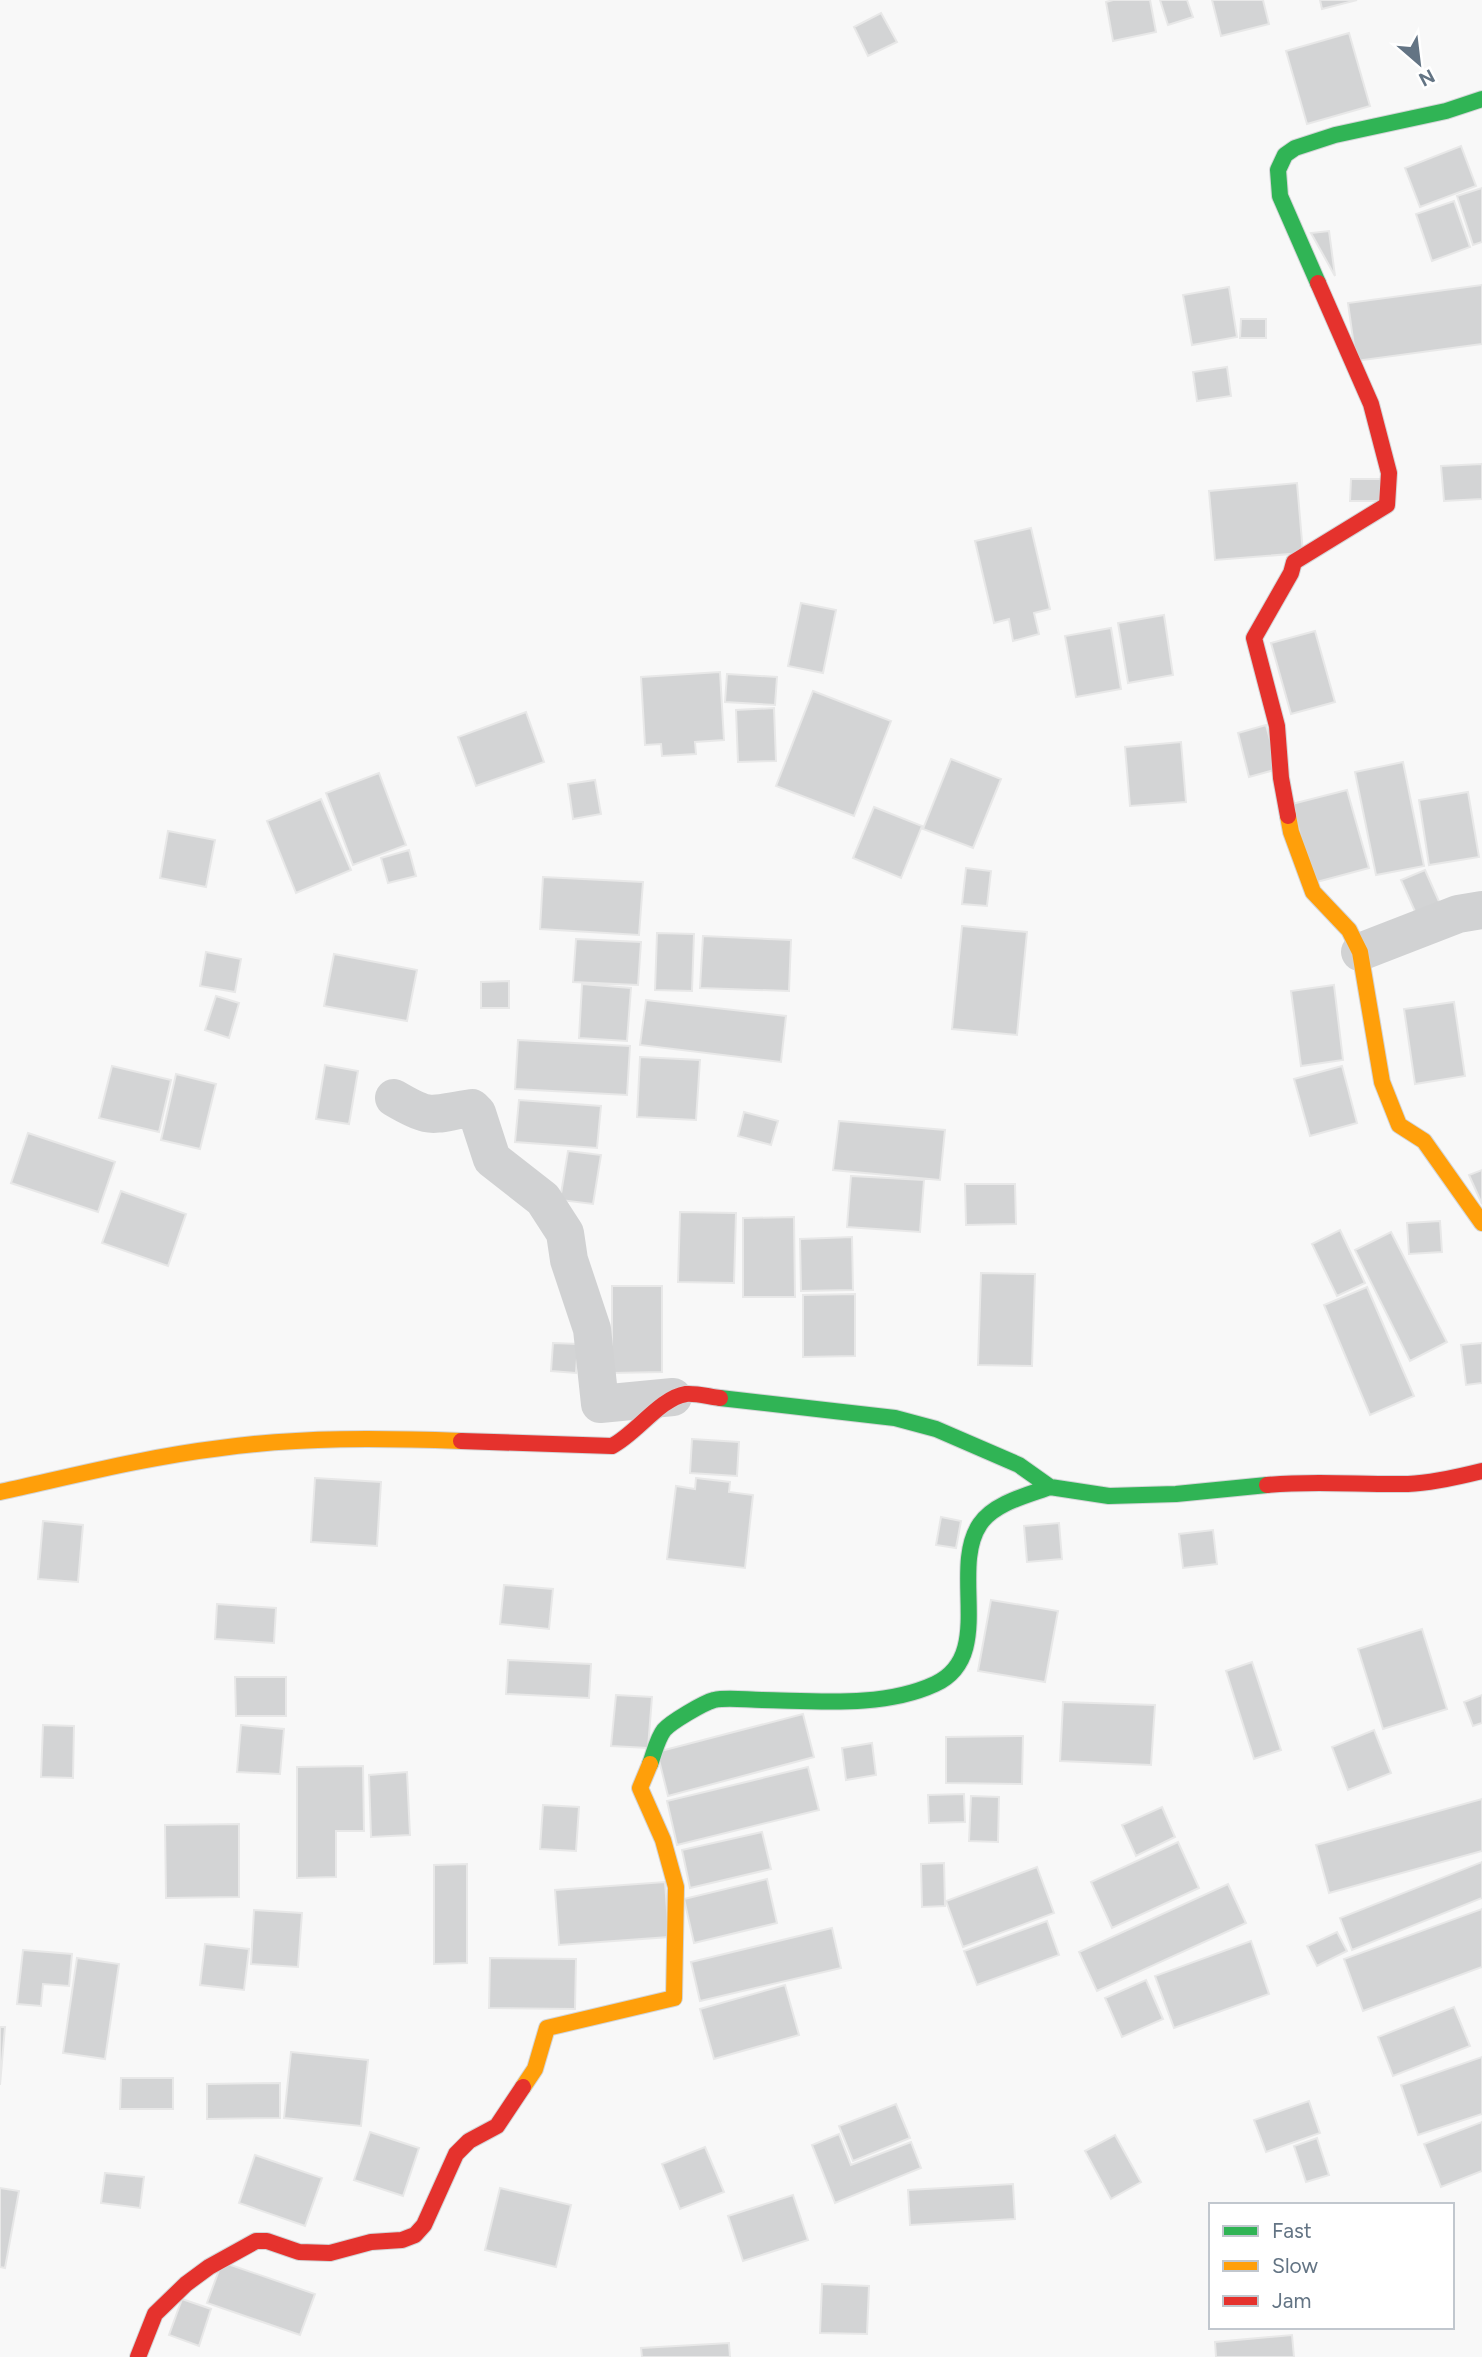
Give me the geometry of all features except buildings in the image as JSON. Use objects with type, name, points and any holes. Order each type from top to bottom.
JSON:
[{"type":"street","points":[[1482,99],[1448,111],[1312,142],[1286,153],[1276,171],[1280,196],[1371,404],[1388,473],[1387,505],[1294,562],[1291,573],[1254,638],[1277,726],[1281,778],[1291,832],[1313,892],[1349,930],[1360,952],[1382,1082],[1399,1125],[1424,1141],[1482,1223]]},
{"type":"street","points":[[1360,952],[1458,914],[1482,910]]},
{"type":"street","points":[[394,1098],[418,1112],[435,1116],[472,1108],[477,1113],[492,1159],[543,1199],[565,1233],[569,1260],[592,1329],[600,1404],[687,1394],[895,1418],[936,1429],[970,1443],[1019,1465],[1050,1487],[1109,1496],[1163,1494],[1292,1482],[1410,1484],[1452,1479],[1482,1471]]},
{"type":"street","points":[[0,1492],[164,1457],[250,1444],[352,1437],[612,1446],[624,1442],[673,1397]]},
{"type":"street","points":[[138,2357],[155,2314],[186,2284],[209,2267],[256,2241],[267,2241],[299,2252],[330,2253],[371,2242],[402,2241],[415,2235],[424,2225],[456,2154],[469,2141],[497,2126],[535,2069],[547,2028],[674,1998],[676,1887],[663,1840],[640,1788],[664,1730],[714,1700],[886,1698],[928,1687],[948,1678],[960,1661],[967,1641],[969,1552],[981,1523],[1004,1506],[1050,1487]]},
{"type":"traffic: fast","points":[[1318,283],[1280,196],[1278,170],[1285,155],[1295,148],[1335,135],[1446,111],[1482,99]]},
{"type":"traffic: fast","points":[[720,1398],[895,1418],[936,1429],[1019,1465],[1050,1487],[1109,1496],[1176,1494],[1267,1485]]},
{"type":"traffic: fast","points":[[650,1764],[664,1730],[673,1722],[714,1700],[872,1700],[915,1692],[935,1684],[953,1671],[963,1654],[968,1633],[968,1564],[972,1543],[980,1524],[1002,1505],[1050,1487]]},
{"type":"traffic: slow","points":[[1288,816],[1291,832],[1313,892],[1349,930],[1360,952],[1382,1082],[1399,1125],[1424,1141],[1482,1223]]},
{"type":"traffic: slow","points":[[0,1492],[137,1462],[251,1444],[341,1439],[461,1441]]},
{"type":"traffic: slow","points":[[523,2087],[535,2069],[547,2028],[674,1998],[676,1887],[663,1840],[640,1788],[650,1764]]},
{"type":"traffic: jam","points":[[1288,816],[1281,778],[1277,726],[1254,638],[1291,573],[1294,562],[1387,505],[1389,473],[1371,404],[1318,283]]},
{"type":"traffic: jam","points":[[461,1441],[612,1446],[676,1397],[690,1394],[720,1398]]},
{"type":"traffic: jam","points":[[1267,1485],[1417,1483],[1482,1471]]},
{"type":"traffic: jam","points":[[138,2357],[155,2314],[186,2284],[209,2267],[256,2241],[267,2241],[299,2252],[330,2253],[371,2242],[402,2240],[415,2235],[424,2225],[456,2154],[469,2141],[497,2126],[523,2087]]}]
